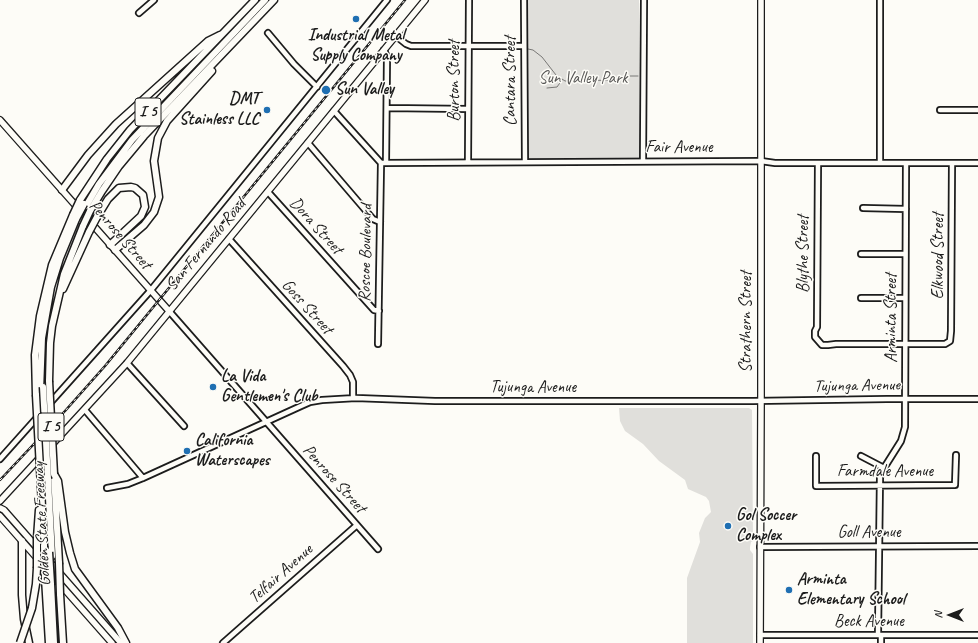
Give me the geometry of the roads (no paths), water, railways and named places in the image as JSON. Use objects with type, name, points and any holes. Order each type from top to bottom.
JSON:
[{"type":"highway","name":"Golden State Freeway","points":[[49,643],[41,496],[45,483],[40,391],[35,355],[40,316],[52,265],[85,205],[95,175],[117,146],[255,0]]},
{"type":"highway","points":[[85,205],[100,177],[126,143],[261,0]]},
{"type":"highway","points":[[85,205],[132,140],[265,0]]},
{"type":"highway","name":"Golden State Freeway","points":[[63,643],[49,381],[50,343],[52,326],[77,220],[85,205],[102,191],[119,166],[144,136],[274,0]]},
{"type":"highway","points":[[62,190],[88,155],[116,124],[208,41],[225,32]]},
{"type":"highway","points":[[113,247],[144,226],[154,212],[159,197],[154,160],[156,146],[162,129],[167,121],[207,76],[224,53]]},
{"type":"highway","points":[[58,299],[89,232],[108,199],[119,188],[131,186],[143,195],[146,207],[142,216],[113,247]]},
{"type":"highway","points":[[56,643],[40,391],[49,309],[65,251],[77,220]]},
{"type":"highway","points":[[54,474],[58,481],[65,532],[75,570],[118,628],[126,643]]},
{"type":"highway","points":[[20,643],[32,608],[36,584],[37,538],[41,496]]},
{"type":"highway","points":[[22,541],[22,595],[25,624],[29,643]]},
{"type":"main road","name":"San Fernando Road","points":[[0,501],[85,410],[126,363],[425,0]]},
{"type":"main road","name":"Strathern Street","points":[[760,643],[761,0]]},
{"type":"main road","name":"Penrose Street","points":[[0,120],[169,312]]},
{"type":"main road","points":[[0,508],[4,510],[121,643]]},
{"type":"main road","points":[[0,516],[112,643]]},
{"type":"main road","points":[[96,625],[101,625],[107,631],[111,632]]},
{"type":"street","points":[[139,13],[154,0]]},
{"type":"street","name":"San Fernando Road","points":[[0,459],[150,290],[387,0]]},
{"type":"street","name":"Burton Street","points":[[468,0],[468,162]]},
{"type":"street","name":"Cantara Street","points":[[524,0],[525,162]]},
{"type":"street","points":[[643,161],[644,0]]},
{"type":"street","points":[[880,0],[880,163]]},
{"type":"street","points":[[268,33],[294,64],[317,87]]},
{"type":"street","points":[[396,36],[411,46],[524,46]]},
{"type":"street","name":"Roscoe Boulevard","points":[[378,344],[380,222],[387,108],[387,57],[384,50]]},
{"type":"street","points":[[387,108],[468,109]]},
{"type":"street","points":[[940,110],[978,110]]},
{"type":"street","points":[[334,111],[383,163]]},
{"type":"street","points":[[308,143],[373,219],[380,222]]},
{"type":"street","name":"Fair Avenue","points":[[383,163],[643,161],[761,161],[775,163],[978,163]]},
{"type":"street","name":"Blythe Street","points":[[818,163],[817,327],[815,338],[822,345],[905,343]]},
{"type":"street","name":"Arminta Street","points":[[881,643],[879,485],[880,477],[884,468],[903,435],[905,427],[906,163]]},
{"type":"street","name":"Elkwood Street","points":[[905,343],[942,344],[950,341],[952,163]]},
{"type":"street","name":"Dora Street","points":[[268,192],[374,310],[379,310]]},
{"type":"street","points":[[863,208],[906,209]]},
{"type":"street","name":"Goss Street","points":[[229,239],[343,366],[353,382],[353,398]]},
{"type":"street","points":[[861,254],[905,254]]},
{"type":"street","points":[[861,298],[905,298]]},
{"type":"street","name":"Penrose Street","points":[[169,312],[378,549]]},
{"type":"street","points":[[126,363],[184,426]]},
{"type":"street","name":"Tujunga Avenue","points":[[107,488],[128,484],[143,478],[310,402],[322,400],[353,398],[468,401],[978,399]]},
{"type":"street","points":[[85,410],[143,478]]},
{"type":"street","name":"Farmdale Avenue","points":[[816,456],[816,486],[955,485],[956,455]]},
{"type":"street","points":[[861,456],[884,468]]},
{"type":"street","name":"Telfair Avenue","points":[[223,643],[357,525]]},
{"type":"street","name":"Goll Avenue","points":[[760,547],[978,546]]},
{"type":"street","name":"Beck Avenue","points":[[760,635],[978,635]]},
{"type":"waterway","points":[[528,49],[533,50],[542,57],[556,75],[565,81],[615,80],[626,76],[638,76]]},
{"type":"waterway","points":[[547,88],[557,87],[562,80]]},
{"type":"railway","points":[[0,480],[105,366],[405,0]]},
{"type":"place","name":"Industrial Metal Supply Company","points":[[356,19]]},
{"type":"place","name":"Sun Valley","points":[[326,90]]},
{"type":"place","name":"DMT Stainless LLC","points":[[267,110]]},
{"type":"place","name":"La Vida Gentlemen's Club","points":[[213,387]]},
{"type":"place","name":"California Waterscapes","points":[[187,451]]},
{"type":"place","name":"Gol Soccer Complex","points":[[728,526]]},
{"type":"place","name":"Arminta Elementary School","points":[[789,590]]},
{"type":"park label","name":"Sun Valley Park","points":[[583,79]]}]
